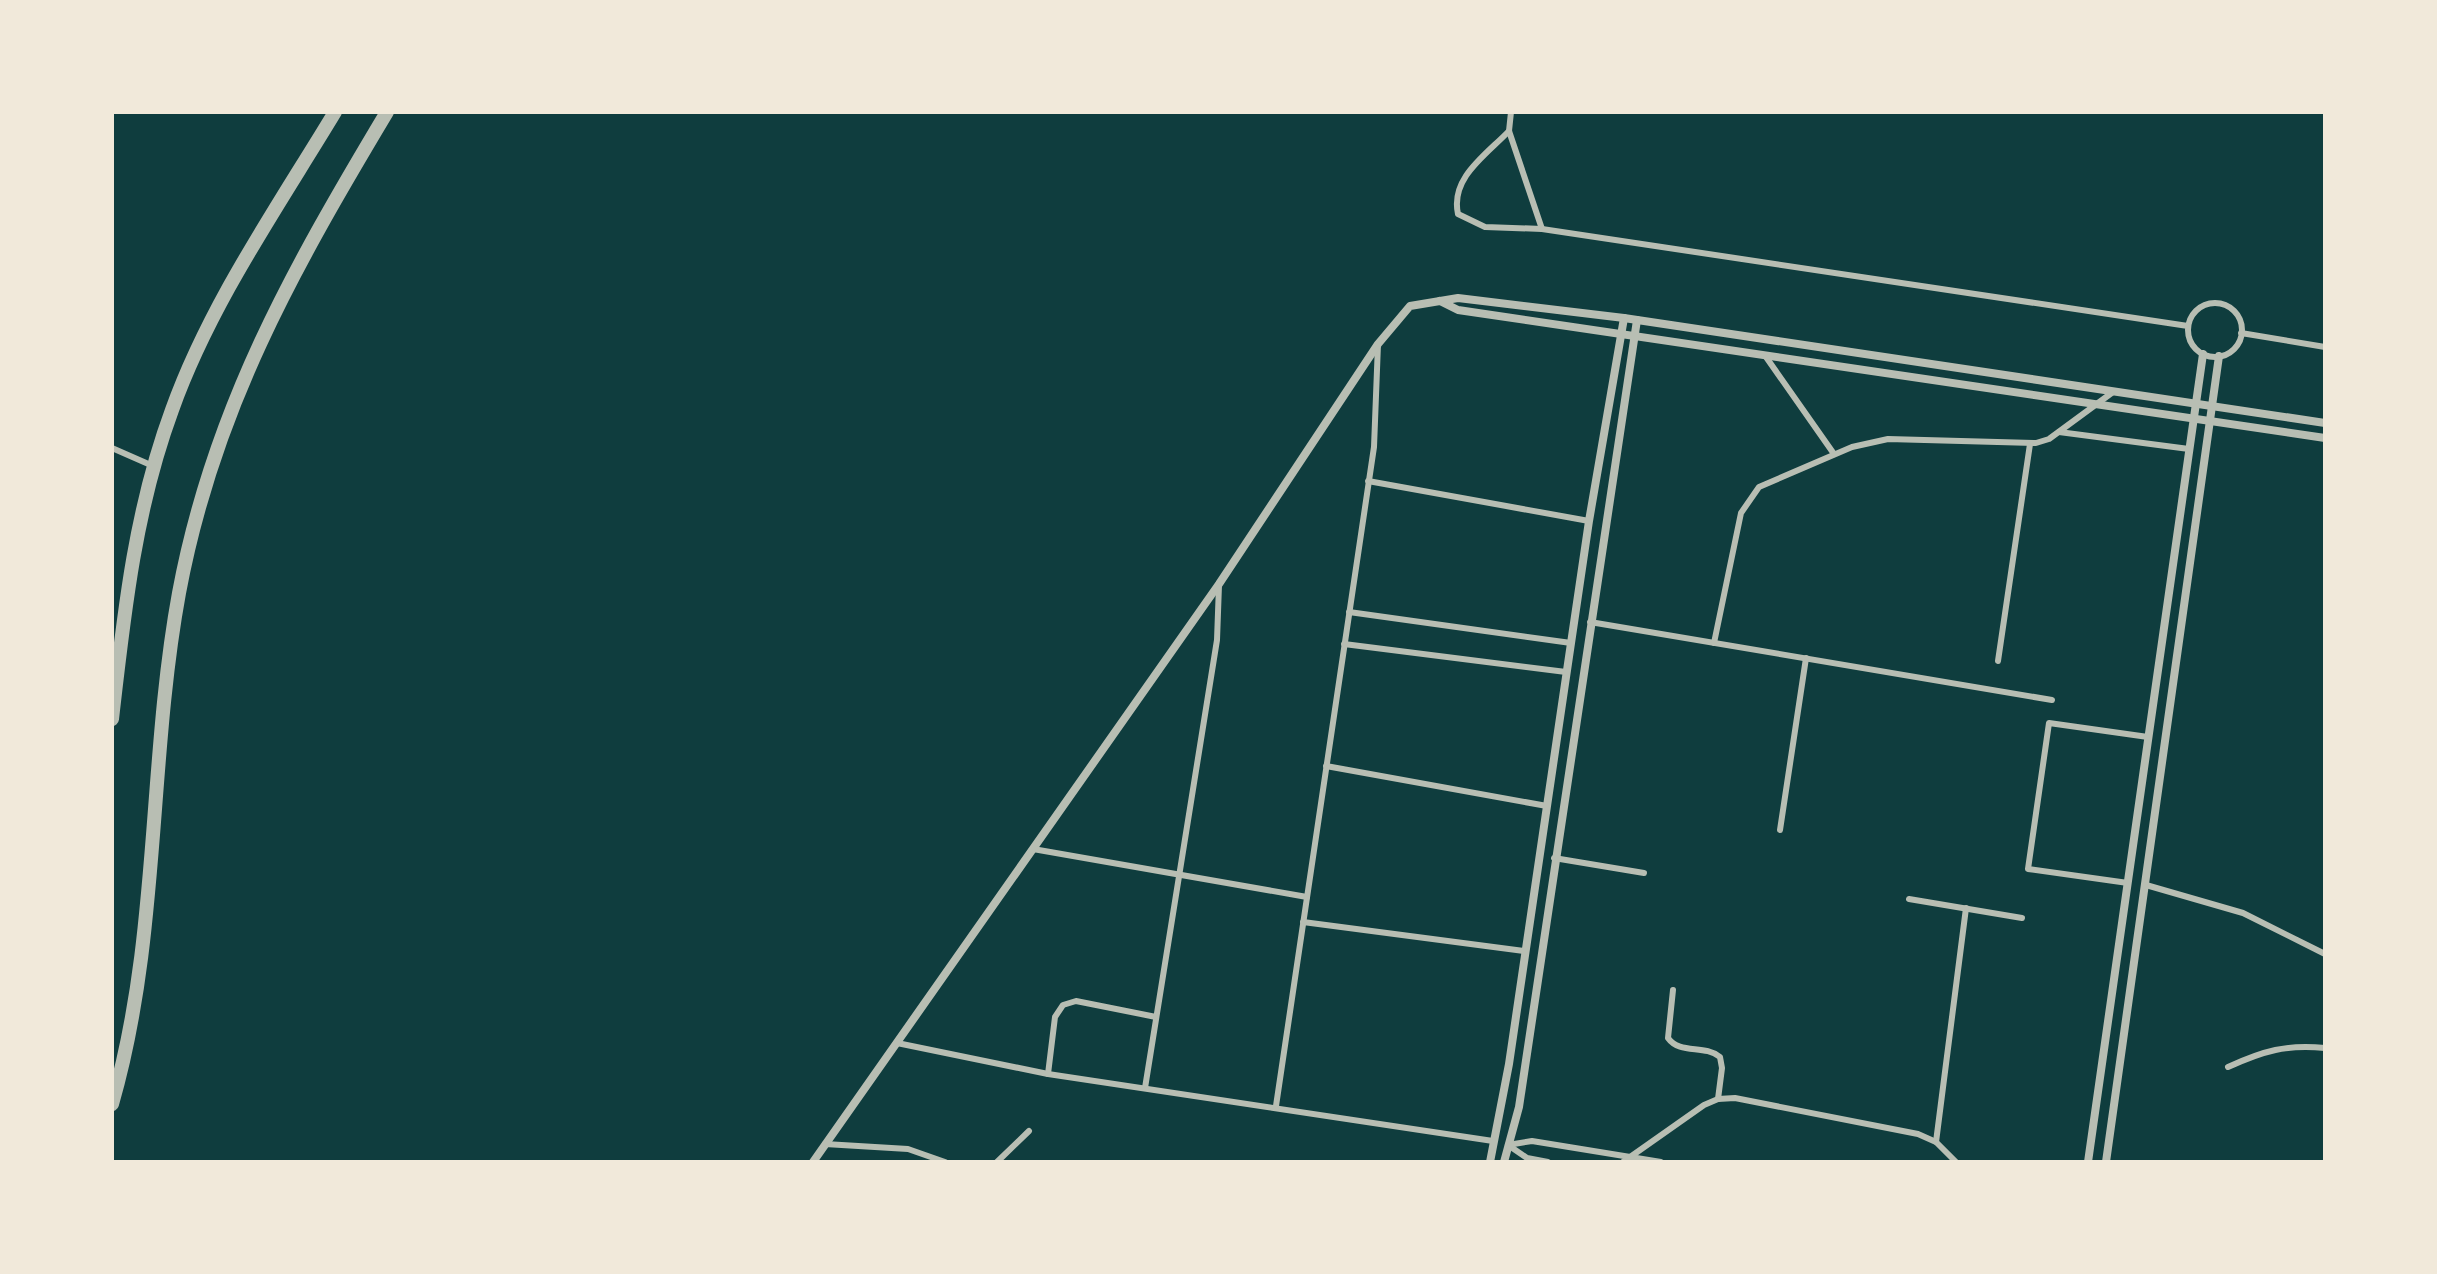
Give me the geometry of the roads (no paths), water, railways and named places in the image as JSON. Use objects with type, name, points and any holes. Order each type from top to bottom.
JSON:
[{"type":"street","points":[[112,719],[127,587],[153,466],[172,407],[209,327],[335,112]]},
{"type":"street","points":[[112,1104],[137,994],[178,596],[194,522],[241,379],[273,311],[387,112]]},
{"type":"street","points":[[813,1162],[1219,584],[1378,344],[1410,306],[1458,298],[1624,318],[2325,423]]},
{"type":"street","points":[[1440,301],[1458,310],[2325,438]]},
{"type":"street","points":[[1490,1162],[1509,1064],[1589,521],[1624,318]]},
{"type":"street","points":[[1504,1162],[1519,1107],[1637,320]]},
{"type":"street","points":[[2088,1162],[2203,354]]},
{"type":"street","points":[[2106,1162],[2219,356]]},
{"type":"street","points":[[1589,521],[1605,524]]},
{"type":"street","points":[[1574,619],[1590,622]]},
{"type":"street","points":[[1571,643],[1587,645]]},
{"type":"street","points":[[2148,737],[2167,741]]},
{"type":"street","points":[[1547,806],[1562,809]]},
{"type":"street","points":[[2128,883],[2146,885]]},
{"type":"street","points":[[1524,951],[1541,954]]},
{"type":"street","points":[[1493,1141],[1508,1145]]},
{"type":"lane","points":[[1511,112],[1509,131],[1542,229]]},
{"type":"lane","points":[[1509,131],[1460,182],[1455,198],[1458,214],[1485,227],[1542,229],[2188,326]]},
{"type":"lane","points":[[2218,303],[2238,317],[2241,333],[2234,348],[2219,356],[2203,354],[2191,342],[2188,326],[2195,311],[2218,303]]},
{"type":"lane","points":[[2241,333],[2325,347]]},
{"type":"lane","points":[[1276,1106],[1368,481],[1377,413],[1378,344]]},
{"type":"lane","points":[[1766,357],[1834,454]]},
{"type":"lane","points":[[1714,643],[1745,503],[1769,481],[1870,442],[1907,437],[2030,444],[2043,442],[2113,392]]},
{"type":"lane","points":[[2059,432],[2189,449]]},
{"type":"lane","points":[[1998,661],[2030,444]]},
{"type":"lane","points":[[112,448],[153,466]]},
{"type":"lane","points":[[1368,481],[1589,521]]},
{"type":"lane","points":[[1145,1088],[1217,640],[1219,584]]},
{"type":"lane","points":[[1349,612],[1571,643]]},
{"type":"lane","points":[[1590,622],[2052,700]]},
{"type":"lane","points":[[1344,644],[1566,672]]},
{"type":"lane","points":[[1780,830],[1806,658]]},
{"type":"lane","points":[[2128,883],[2028,869],[2049,723],[2148,737]]},
{"type":"lane","points":[[1326,766],[1547,806]]},
{"type":"lane","points":[[1033,849],[1307,897]]},
{"type":"lane","points":[[1554,858],[1644,873]]},
{"type":"lane","points":[[2146,885],[2243,913],[2325,954]]},
{"type":"lane","points":[[1909,899],[2022,918]]},
{"type":"lane","points":[[1936,1142],[1966,908]]},
{"type":"lane","points":[[1303,922],[1524,951]]},
{"type":"lane","points":[[1673,990],[1668,1038],[1676,1046],[1711,1051],[1720,1057],[1722,1068],[1718,1099]]},
{"type":"lane","points":[[1048,1074],[1055,1017],[1063,1005],[1076,1001],[1156,1017]]},
{"type":"lane","points":[[897,1043],[1048,1074],[1493,1141]]},
{"type":"lane","points":[[2228,1067],[2264,1050],[2294,1045],[2325,1048]]},
{"type":"lane","points":[[1625,1159],[1718,1099],[1735,1098],[1918,1134],[1936,1142],[1956,1162]]},
{"type":"lane","points":[[997,1162],[1029,1131]]},
{"type":"lane","points":[[1508,1145],[1532,1141],[1625,1159],[1661,1162]]},
{"type":"lane","points":[[825,1144],[908,1149],[945,1162]]},
{"type":"lane","points":[[1508,1145],[1527,1158],[1548,1162]]}]
